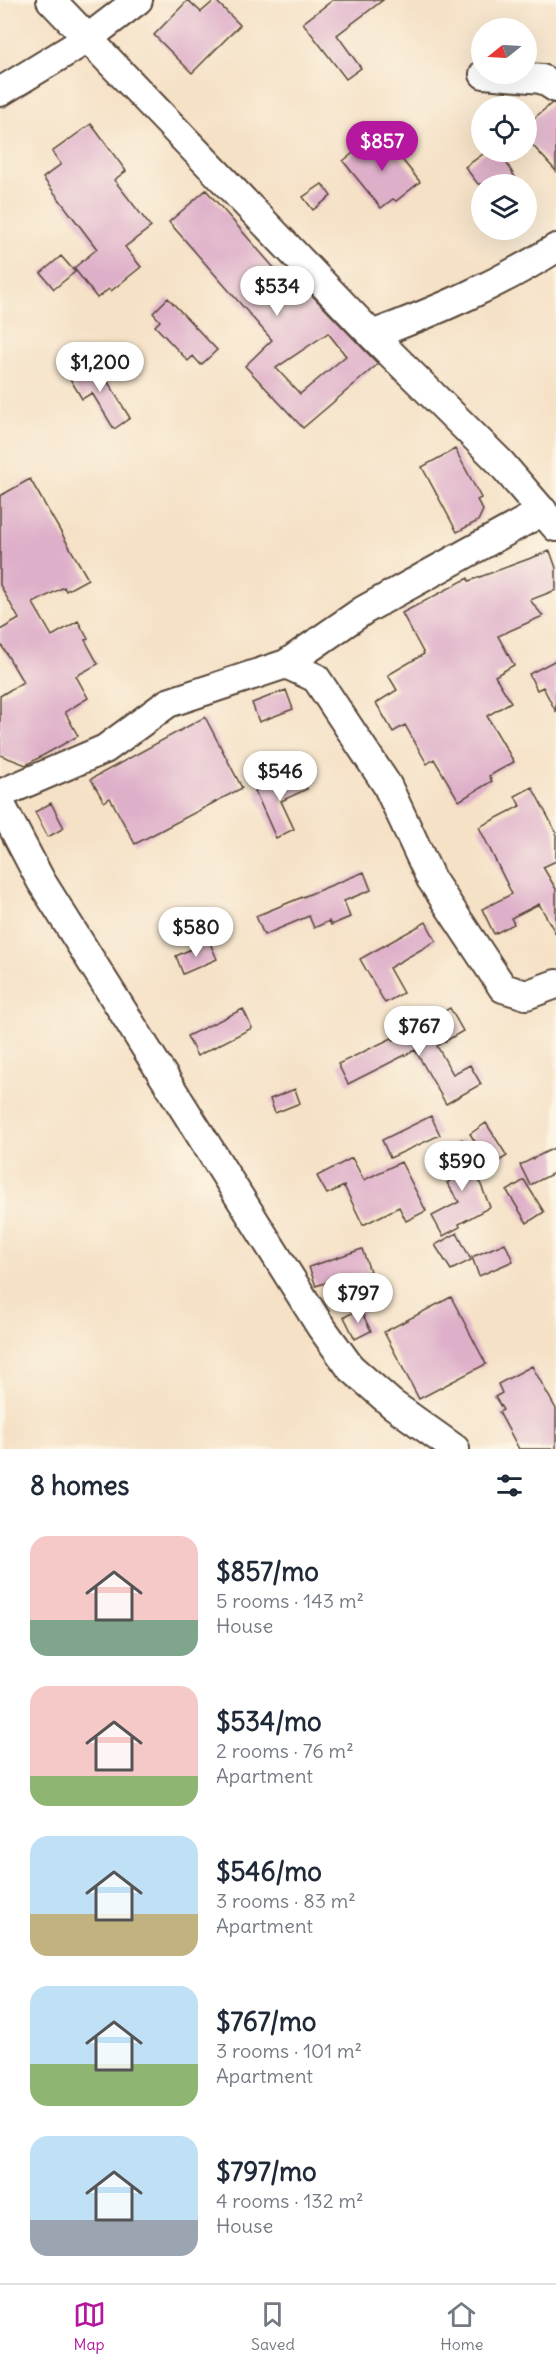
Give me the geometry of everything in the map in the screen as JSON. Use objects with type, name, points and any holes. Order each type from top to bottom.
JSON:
[{"type":"street","points":[[0,794],[105,749],[168,704],[286,664],[364,610],[549,519],[500,462],[372,335],[51,0]]},
{"type":"street","points":[[0,92],[87,39],[138,0]]},
{"type":"street","points":[[537,79],[542,79],[556,88]]},
{"type":"street","points":[[372,335],[444,308],[517,272],[556,248]]},
{"type":"street","points":[[286,664],[316,678],[323,688],[387,785],[430,879],[503,988],[526,995],[556,984]]},
{"type":"street","points":[[0,803],[41,881],[321,1328],[350,1367],[392,1404],[455,1449]]},
{"type":"building","points":[[188,0],[201,12],[215,0],[240,25],[192,73],[154,35]]},
{"type":"building","points":[[333,0],[383,0],[337,35],[361,68],[346,79],[303,23]]},
{"type":"building","points":[[552,103],[556,104],[556,171],[537,150],[537,116]]},
{"type":"building","points":[[91,124],[126,171],[114,180],[151,227],[125,247],[141,267],[111,291],[109,289],[97,298],[74,268],[97,249],[43,178],[61,164],[52,152]]},
{"type":"building","points":[[385,138],[420,182],[396,201],[393,199],[381,208],[343,161],[365,144],[370,150]]},
{"type":"building","points":[[472,162],[506,162],[513,174],[471,175],[465,167]]},
{"type":"building","points":[[322,184],[331,196],[313,210],[303,197]]},
{"type":"building","points":[[206,190],[296,293],[303,286],[378,364],[303,428],[245,366],[272,340],[169,222]],"holes":[[[328,333],[346,356],[300,394],[276,368]]]},
{"type":"building","points":[[61,256],[75,272],[54,289],[41,273]]},
{"type":"building","points":[[168,298],[217,350],[201,365],[193,356],[188,361],[155,326],[160,321],[153,313]]},
{"type":"building","points":[[95,361],[130,418],[114,429],[92,393],[82,399],[69,377]]},
{"type":"building","points":[[455,449],[481,498],[477,500],[483,510],[478,521],[457,532],[422,467]]},
{"type":"building","points":[[30,479],[88,579],[66,591],[64,587],[33,603],[52,636],[78,621],[98,664],[76,676],[88,698],[65,712],[78,736],[26,765],[0,755],[0,696],[23,682],[0,643],[0,630],[19,619],[0,585],[0,496]]},
{"type":"building","points":[[550,551],[556,568],[556,590],[530,600],[543,616],[498,636],[514,665],[495,676],[511,702],[487,716],[514,762],[489,776],[492,781],[459,801],[434,759],[427,764],[405,725],[393,732],[376,703],[397,690],[388,675],[424,654],[402,613],[468,578],[469,581]]},
{"type":"building","points":[[556,660],[556,712],[543,687],[537,690],[529,674]]},
{"type":"building","points":[[286,690],[293,709],[259,722],[252,703]]},
{"type":"building","points":[[205,717],[242,788],[135,844],[110,798],[104,802],[91,779]]},
{"type":"building","points":[[298,771],[307,789],[281,801],[294,829],[276,838],[255,791]]},
{"type":"building","points":[[532,787],[556,832],[556,861],[543,867],[556,889],[556,934],[539,904],[511,918],[514,924],[494,934],[482,909],[512,894],[479,827],[520,806],[515,796]]},
{"type":"building","points":[[51,803],[64,828],[48,837],[35,812]]},
{"type":"building","points":[[364,872],[371,890],[344,901],[350,917],[331,925],[329,921],[314,928],[309,916],[264,935],[256,916]]},
{"type":"building","points":[[426,922],[436,941],[389,968],[403,993],[385,1003],[360,959]]},
{"type":"building","points":[[209,941],[217,959],[183,974],[176,956]]},
{"type":"building","points":[[450,1008],[463,1031],[437,1046],[453,1074],[470,1065],[481,1084],[446,1104],[415,1050],[348,1084],[338,1064],[392,1038],[394,1040]]},
{"type":"building","points":[[243,1009],[252,1028],[197,1056],[187,1036]]},
{"type":"building","points":[[295,1089],[300,1103],[275,1113],[270,1099]]},
{"type":"building","points":[[431,1116],[440,1135],[390,1158],[382,1140]]},
{"type":"building","points":[[486,1123],[507,1156],[491,1166],[470,1134]]},
{"type":"building","points":[[462,1139],[490,1207],[459,1224],[460,1227],[443,1236],[432,1216],[459,1202],[447,1183],[461,1174],[445,1149]]},
{"type":"building","points":[[556,1147],[556,1172],[530,1185],[520,1165]]},
{"type":"building","points":[[352,1158],[364,1180],[401,1162],[426,1211],[406,1221],[399,1207],[363,1225],[344,1186],[327,1194],[317,1176]]},
{"type":"building","points":[[524,1180],[544,1212],[527,1223],[507,1191]]},
{"type":"building","points":[[457,1233],[471,1260],[451,1270],[435,1245]]},
{"type":"building","points":[[505,1243],[513,1261],[479,1276],[472,1257]]},
{"type":"building","points":[[362,1249],[370,1271],[334,1284],[333,1280],[316,1286],[309,1267]]},
{"type":"building","points":[[451,1297],[486,1364],[419,1399],[384,1332]]},
{"type":"building","points":[[360,1309],[371,1331],[355,1339],[344,1317]]},
{"type":"building","points":[[532,1366],[556,1409],[556,1449],[519,1449],[499,1412],[503,1410],[495,1397],[502,1393],[498,1384]]}]
